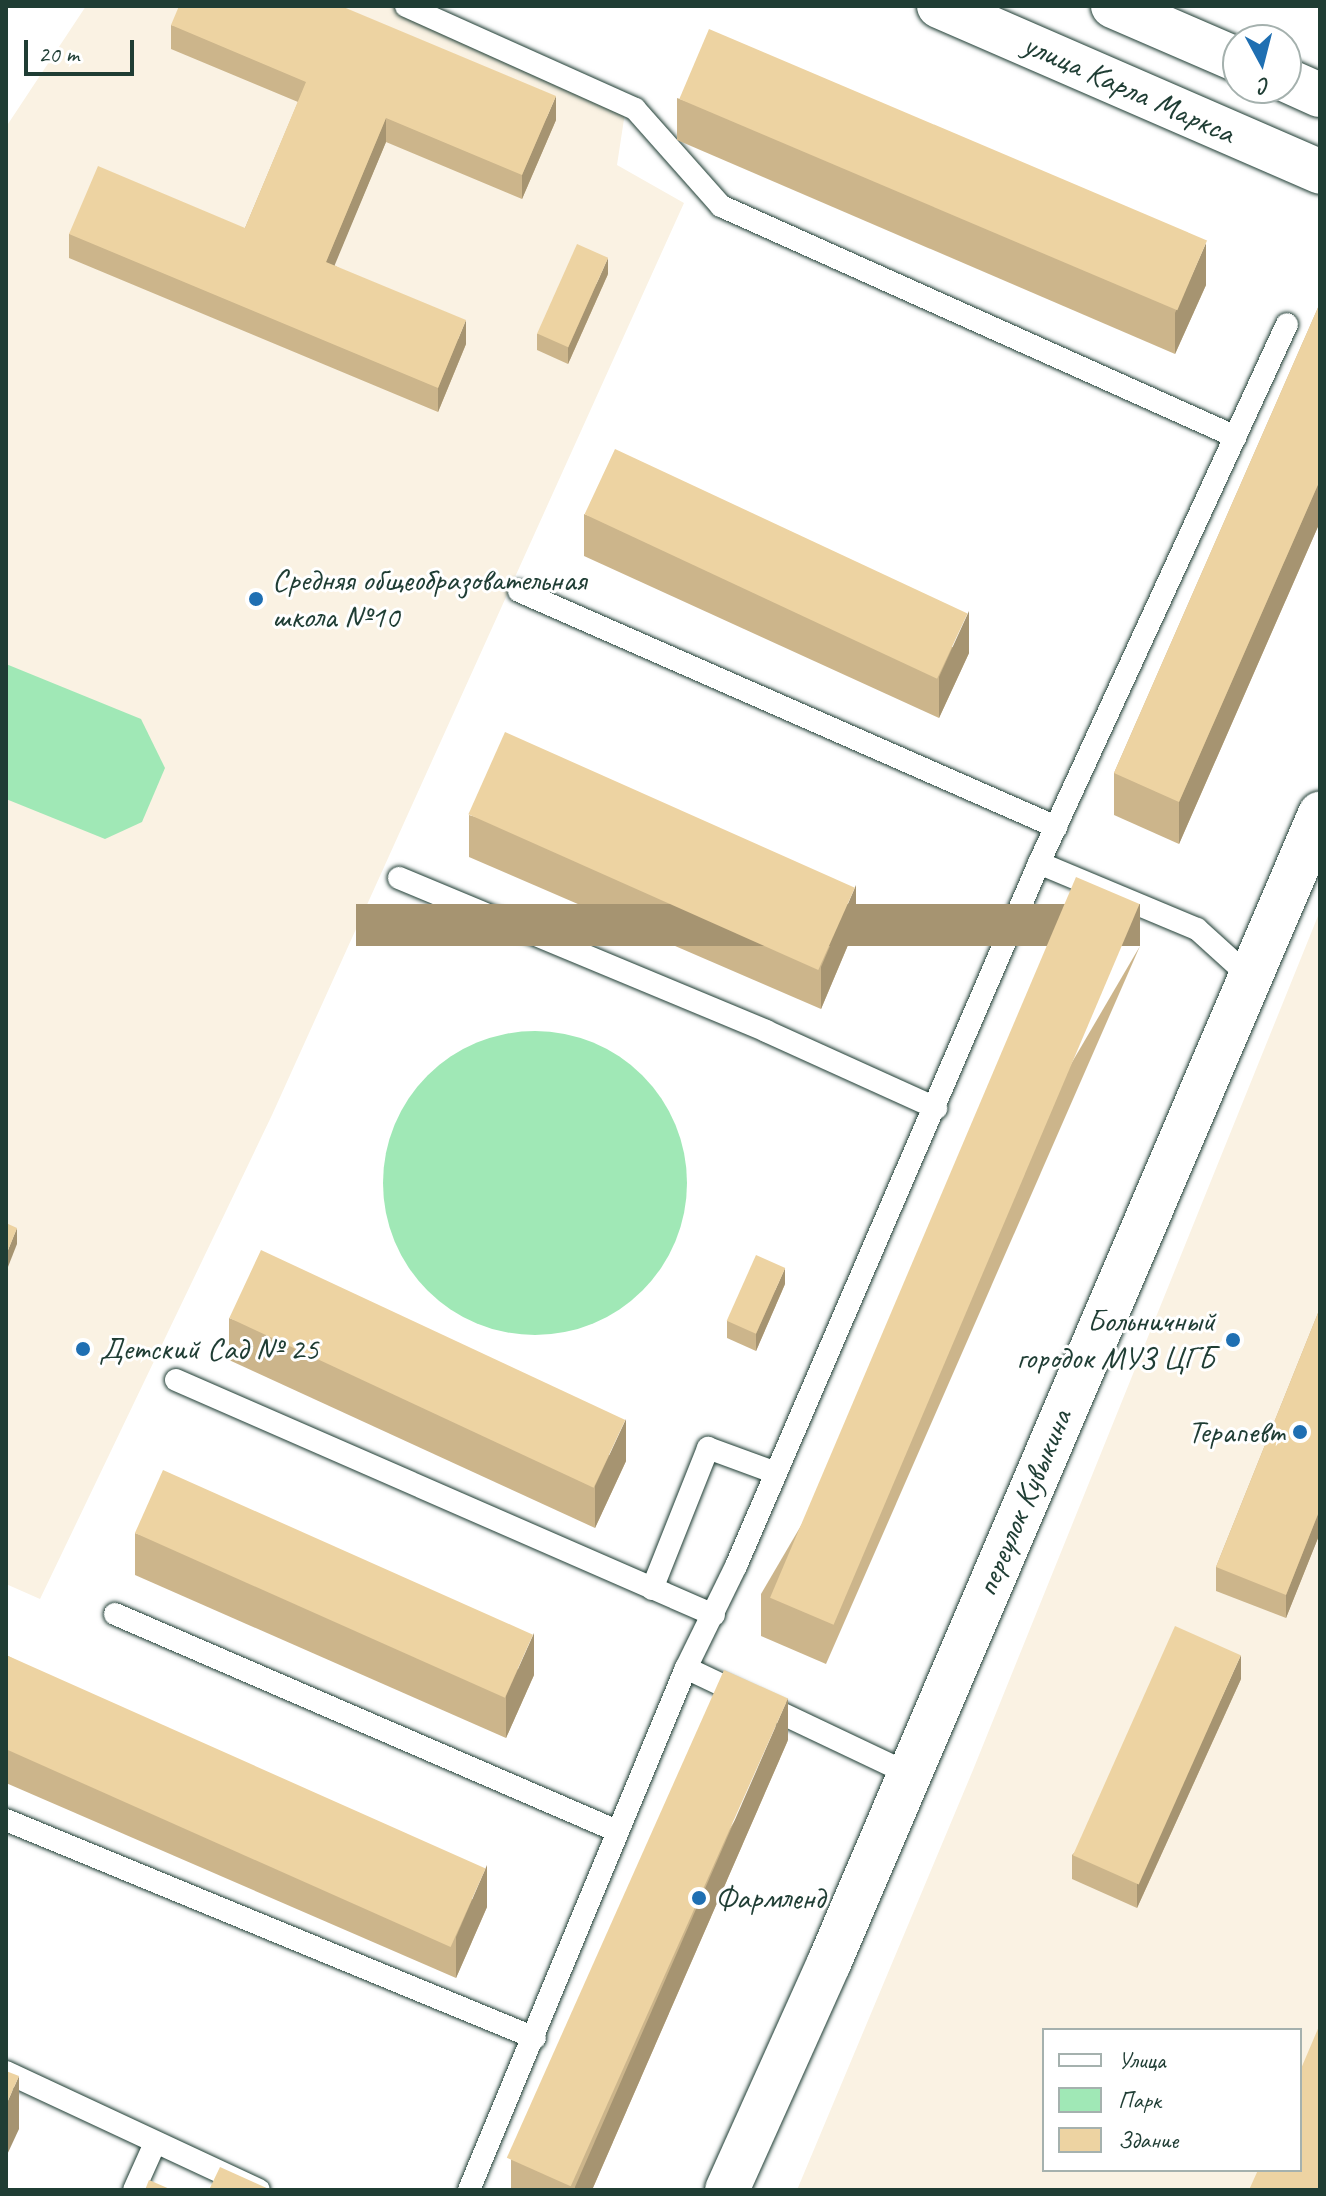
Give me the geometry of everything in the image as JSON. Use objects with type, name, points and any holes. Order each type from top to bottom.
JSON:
[{"type":"main road","name":"улица Карла Маркса","points":[[939,6],[1320,172]]},
{"type":"main road","points":[[1113,6],[1222,53]]},
{"type":"main road","name":"переулок Кувыкина","points":[[727,2190],[829,1963],[907,1773],[1320,814]]},
{"type":"lane","points":[[406,6],[635,109],[721,206],[1236,437]]},
{"type":"lane","points":[[469,2190],[535,2038],[686,1668],[714,1615],[936,1108],[1039,863],[1287,324]]},
{"type":"lane","points":[[519,591],[1056,827]]},
{"type":"lane","points":[[1039,863],[1197,929],[1251,978]]},
{"type":"lane","points":[[399,878],[795,1043],[936,1108]]},
{"type":"lane","points":[[176,1380],[714,1615]]},
{"type":"lane","points":[[652,1589],[708,1448],[776,1473]]},
{"type":"lane","points":[[115,1614],[617,1831]]},
{"type":"lane","points":[[686,1668],[907,1773]]},
{"type":"lane","points":[[6,1820],[535,2038]]},
{"type":"lane","points":[[6,2072],[259,2190]]},
{"type":"lane","points":[[134,2190],[155,2143]]},
{"type":"shaded area","name":"Средняя общеобразовательная школа №10","points":[[86,6],[393,6],[626,106],[617,165],[684,203],[272,1115],[40,1599],[6,1584],[6,127]]},
{"type":"shaded area","name":"Больничный городок МУЗ ЦГБ","points":[[1320,911],[1320,2190],[797,2190],[973,1770]]},
{"type":"green space","points":[[6,664],[141,719],[165,768],[142,822],[105,839],[6,799]]},
{"type":"green space","points":[[535,1031],[565,1034],[593,1043],[619,1057],[642,1076],[661,1099],[675,1125],[684,1153],[687,1183],[684,1213],[675,1241],[661,1267],[642,1290],[619,1309],[593,1323],[565,1332],[535,1335],[505,1332],[477,1323],[451,1309],[428,1290],[409,1267],[395,1241],[386,1213],[383,1183],[386,1153],[395,1125],[409,1099],[428,1076],[451,1057],[477,1043],[505,1034]]},
{"type":"building","points":[[179,6],[341,6],[556,96],[522,175],[386,118],[326,262],[466,320],[438,388],[69,234],[98,166],[245,228],[306,82],[171,25]]},
{"type":"building","points":[[709,29],[1207,240],[1177,310],[679,99]]},
{"type":"building","points":[[577,244],[608,258],[568,347],[537,334]]},
{"type":"building","points":[[1320,303],[1320,480],[1179,802],[1114,773]]},
{"type":"building","points":[[615,449],[968,613],[937,679],[585,514]]},
{"type":"building","points":[[505,732],[855,888],[818,970],[468,814]]},
{"type":"building","points":[[1076,877],[1140,904],[834,1625],[770,1598]]},
{"type":"building","points":[[6,1223],[17,1228],[6,1255]]},
{"type":"building","points":[[261,1250],[625,1420],[594,1488],[229,1318]]},
{"type":"building","points":[[756,1255],[785,1268],[756,1334],[727,1321]]},
{"type":"building","name":"Терапевт","points":[[1320,1308],[1320,1509],[1286,1595],[1216,1567]]},
{"type":"building","points":[[163,1470],[533,1635],[505,1698],[135,1533]]},
{"type":"building","points":[[1175,1626],[1241,1655],[1139,1885],[1073,1855]]},
{"type":"building","points":[[6,1655],[486,1869],[451,1947],[6,1749]]},
{"type":"building","points":[[724,1670],[788,1698],[571,2186],[507,2158]]},
{"type":"building","points":[[1320,2024],[1320,2190],[1249,2190],[1257,2172],[1302,2172],[1302,2066]]},
{"type":"building","points":[[6,2071],[19,2076],[6,2105]]},
{"type":"building","points":[[220,2167],[271,2190],[209,2190]]},
{"type":"building","points":[[149,2180],[172,2190],[145,2190]]},
{"type":"place","name":"Средняя общеобразовательная школа №10","points":[[256,599]]},
{"type":"place","name":"Больничный городок МУЗ ЦГБ","points":[[1233,1340]]},
{"type":"place","name":"Детский Сад № 25","points":[[83,1349]]},
{"type":"place","name":"Терапевт","points":[[1300,1432]]},
{"type":"place","name":"Фармленд","points":[[699,1898]]}]
